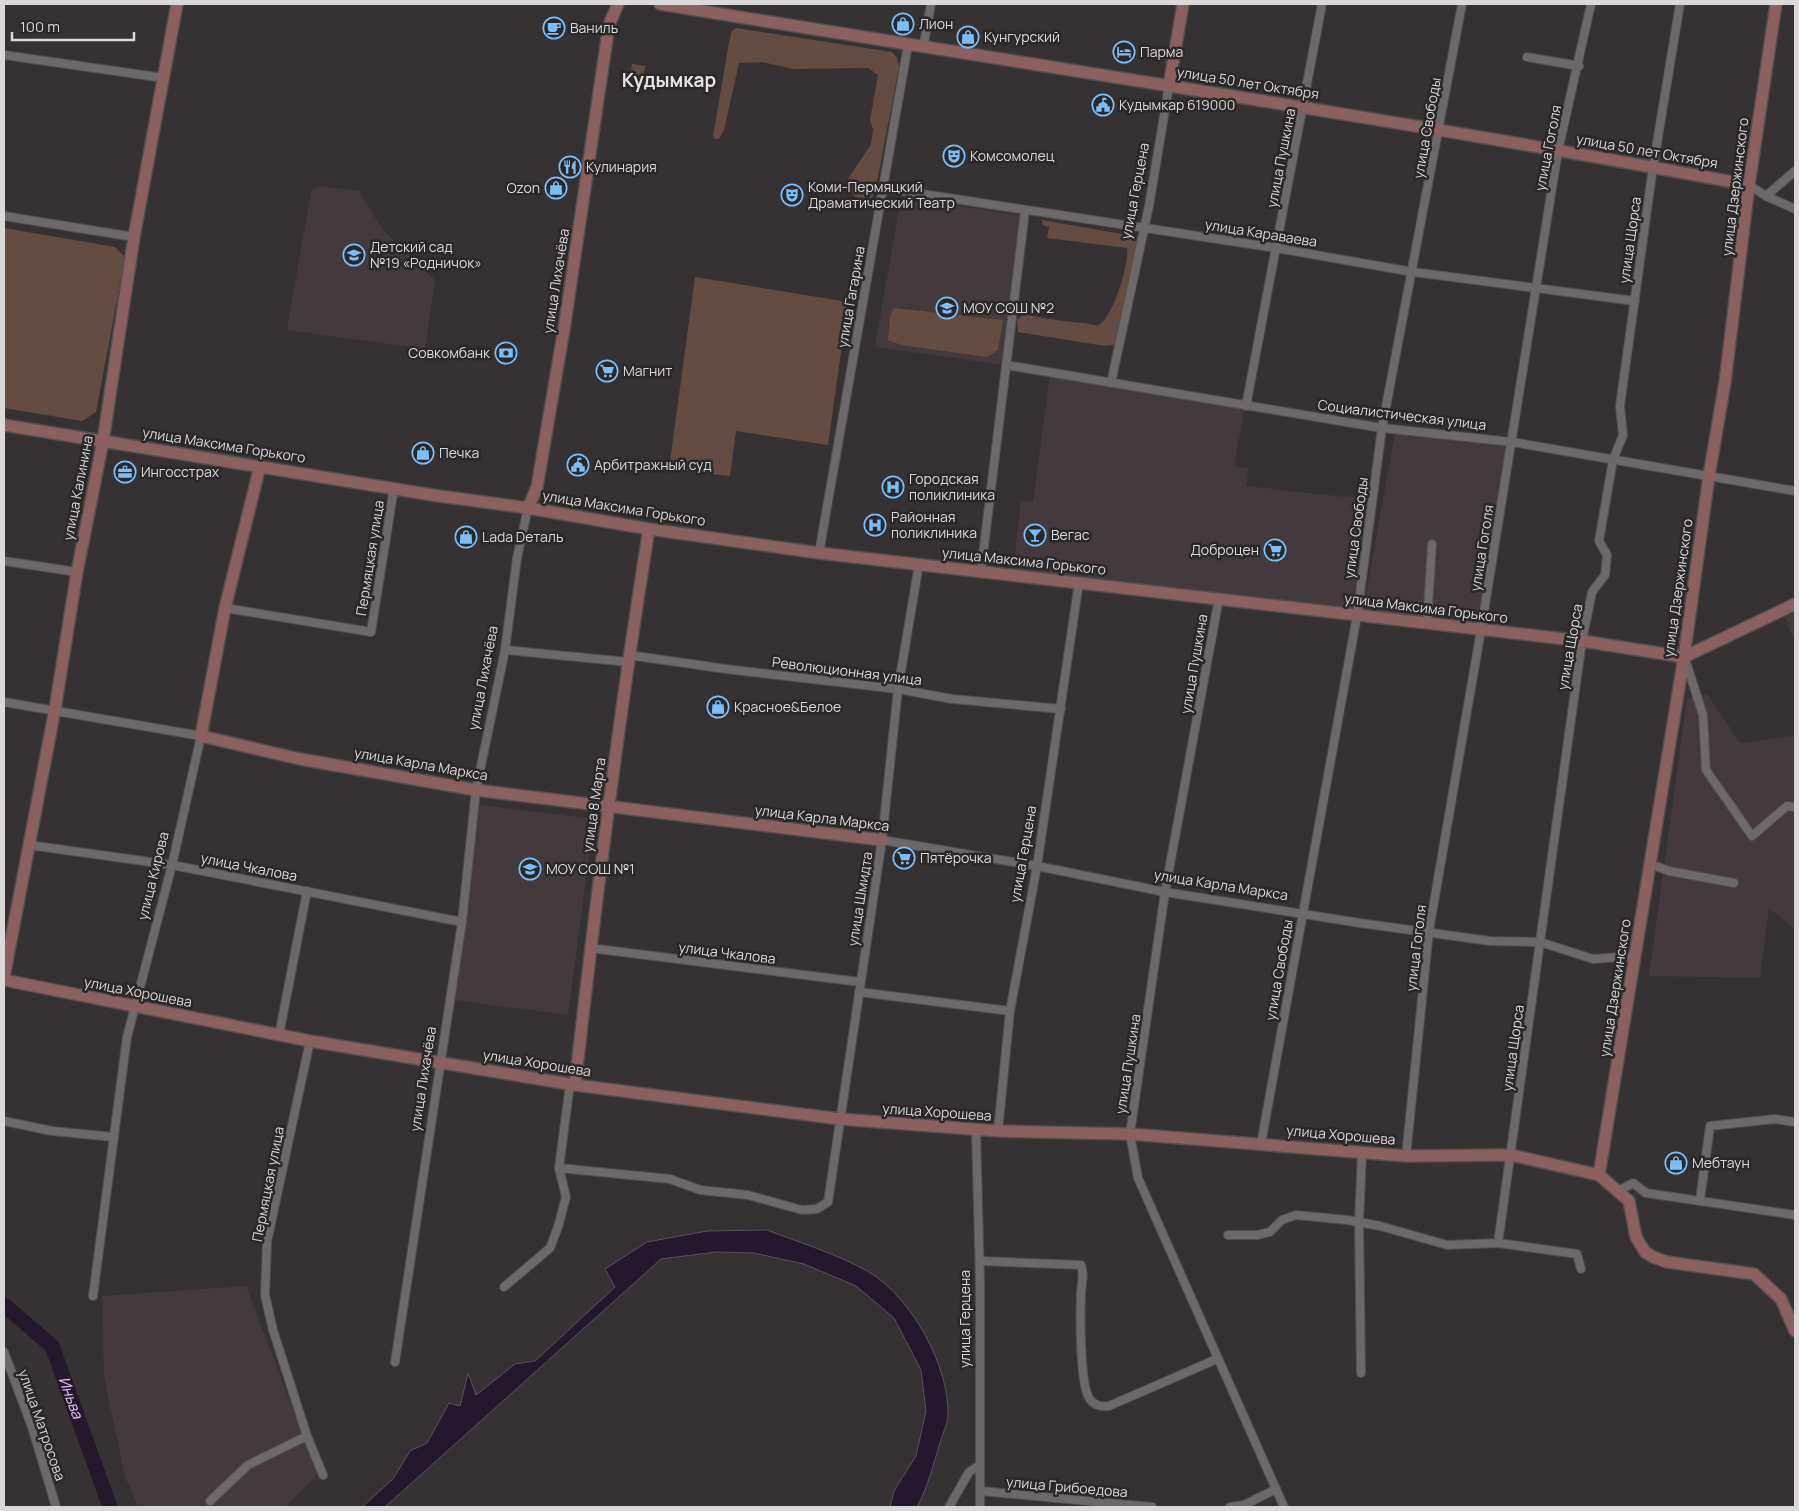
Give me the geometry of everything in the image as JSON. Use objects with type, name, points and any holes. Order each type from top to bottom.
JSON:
[{"type":"street","name":"улица Калинина","points":[[4,978],[55,709],[77,572],[104,441],[134,237],[177,4]]},
{"type":"street","name":"улица Лихачёва","points":[[395,1362],[462,922],[476,790],[505,650],[517,558],[528,508],[537,487],[565,322],[610,24],[618,4]]},
{"type":"street","name":"улица 50 лет Октября","points":[[660,4],[923,48],[1303,106],[1653,167],[1749,185],[1766,196],[1795,209]]},
{"type":"street","points":[[923,48],[931,4]]},
{"type":"street","name":"улица Герцена","points":[[1111,383],[1144,228],[1183,4]]},
{"type":"street","name":"улица Пушкина","points":[[1246,406],[1322,4]]},
{"type":"street","name":"улица Свободы","points":[[1261,1144],[1357,616],[1382,428],[1413,272],[1462,4]]},
{"type":"street","name":"улица Гоголя","points":[[1406,1156],[1429,931],[1481,630],[1558,150],[1579,66],[1591,4]]},
{"type":"street","name":"улица Щорса","points":[[1498,1243],[1582,641],[1592,592],[1605,575],[1607,555],[1599,542],[1613,460],[1623,435],[1620,406],[1653,167],[1680,4]]},
{"type":"street","name":"улица Дзержинского","points":[[1599,1175],[1684,657],[1709,476],[1725,382],[1749,185],[1776,4]]},
{"type":"street","name":"улица Гагарина","points":[[819,552],[908,45]]},
{"type":"street","points":[[4,55],[164,78]]},
{"type":"street","points":[[1528,57],[1579,66]]},
{"type":"street","points":[[1766,196],[1795,171]]},
{"type":"street","name":"улица Караваева","points":[[883,188],[1276,248],[1413,272],[1536,286],[1635,301]]},
{"type":"street","points":[[981,571],[1025,211]]},
{"type":"street","points":[[4,216],[134,237]]},
{"type":"street","name":"Социалистическая улица","points":[[1006,364],[1382,428],[1512,442],[1795,491]]},
{"type":"street","name":"улица Максима Горького","points":[[4,425],[649,529],[819,552],[1582,641],[1684,657]]},
{"type":"street","name":"улица Кирова","points":[[93,1296],[127,1037],[172,865],[201,736],[226,608],[260,466]]},
{"type":"street","name":"Пермяцкая улица","points":[[226,608],[371,632],[394,488]]},
{"type":"street","name":"улица 8 Марта","points":[[572,1085],[628,658],[649,529]]},
{"type":"street","points":[[1426,624],[1432,544]]},
{"type":"street","points":[[4,561],[77,572]]},
{"type":"street","name":"улица Шмидта","points":[[559,1168],[670,1179],[700,1190],[748,1195],[802,1210],[817,1209],[828,1202],[882,840],[898,689],[919,564]]},
{"type":"street","name":"улица Герцена","points":[[998,1132],[1010,1012],[1037,866],[1079,582]]},
{"type":"street","name":"улица Пушкина","points":[[1219,598],[1165,892],[1130,1134],[1138,1178],[1284,1507]]},
{"type":"street","points":[[1795,604],[1684,657],[1703,715],[1706,770],[1752,836],[1787,806],[1795,807]]},
{"type":"street","name":"Революционная улица","points":[[505,650],[628,658],[898,689],[952,699],[1061,710]]},
{"type":"street","name":"улица Карла Маркса","points":[[4,702],[55,709],[201,736],[300,759],[476,790],[882,840],[1037,866],[1165,892],[1302,914],[1490,941],[1540,942],[1593,959],[1636,956]]},
{"type":"street","name":"улица Чкалова","points":[[29,845],[172,865],[462,922]]},
{"type":"street","points":[[1650,864],[1669,871],[1734,883]]},
{"type":"street","points":[[279,1035],[307,891]]},
{"type":"street","name":"улица Чкалова","points":[[590,948],[860,982]]},
{"type":"street","name":"улица Хорошева","points":[[4,978],[136,1007],[310,1041],[572,1085],[840,1119],[998,1132],[1130,1134],[1406,1156],[1511,1155],[1599,1175],[1629,1200],[1636,1237],[1645,1252],[1654,1258],[1668,1262],[1754,1274],[1781,1299],[1795,1331]]},
{"type":"street","points":[[859,992],[1010,1012]]},
{"type":"street","name":"Пермяцкая улица","points":[[310,1041],[267,1242],[265,1295],[273,1330],[307,1436],[324,1474]]},
{"type":"street","points":[[504,1287],[550,1248],[566,1197],[559,1168],[572,1085]]},
{"type":"street","points":[[1700,1200],[1710,1126],[1775,1118],[1795,1122]]},
{"type":"street","points":[[4,1121],[52,1131],[114,1137]]},
{"type":"street","name":"улица Герцена","points":[[976,1130],[980,1261],[980,1507]]},
{"type":"street","points":[[1361,1373],[1359,1222],[1362,1153]]},
{"type":"street","points":[[1618,1191],[1633,1182],[1646,1193],[1795,1215]]},
{"type":"street","points":[[1228,1235],[1257,1235],[1270,1232],[1282,1220],[1296,1215],[1359,1222],[1446,1245],[1498,1243],[1577,1254],[1582,1269]]},
{"type":"street","points":[[980,1261],[1081,1265],[1084,1272],[1080,1295],[1084,1380],[1090,1400],[1096,1405],[1109,1406],[1218,1359]]},
{"type":"street","name":"улица Матросова","points":[[4,1352],[32,1427],[56,1507]]},
{"type":"street","points":[[210,1501],[248,1465],[307,1436]]},
{"type":"street","points":[[949,1507],[970,1472],[980,1465]]},
{"type":"street","points":[[1230,1507],[1244,1505],[1276,1489]]},
{"type":"street","name":"улица Грибоедова","points":[[980,1491],[1152,1507]]},
{"type":"shaded area","points":[[736,28],[892,52],[897,58],[899,67],[876,187],[872,198],[857,198],[849,191],[848,179],[871,144],[873,130],[870,120],[878,75],[868,68],[793,69],[762,62],[739,63],[724,130],[719,139],[713,137],[729,42],[732,31]]},
{"type":"shaded area","points":[[632,64],[645,66],[643,80],[630,78]]},
{"type":"shaded area","name":"Детский сад №19 «Родничок»","points":[[320,186],[359,191],[382,229],[435,280],[425,349],[287,330],[311,191]]},
{"type":"shaded area","name":"МОУ СОШ №2","points":[[901,197],[1023,216],[1003,365],[875,347]]},
{"type":"shaded area","points":[[1042,220],[1140,237],[1119,340],[1113,345],[1105,346],[1018,332],[1017,319],[1025,314],[1054,320],[1098,325],[1109,313],[1114,303],[1126,265],[1127,248],[1047,238],[1049,227],[1043,225]]},
{"type":"shaded area","points":[[4,228],[115,247],[125,257],[96,412],[82,421],[4,408]]},
{"type":"shaded area","points":[[695,277],[848,302],[828,445],[736,431],[730,476],[669,469]]},
{"type":"shaded area","points":[[894,308],[1003,320],[998,350],[987,357],[901,345],[888,340],[890,316]]},
{"type":"shaded area","points":[[1050,374],[1245,406],[1234,466],[1249,468],[1246,486],[1373,500],[1357,611],[1013,571],[1021,501],[1033,502]]},
{"type":"shaded area","points":[[1396,427],[1509,444],[1486,628],[1363,611]]},
{"type":"shaded area","points":[[1795,610],[1795,643],[1784,615]]},
{"type":"shaded area","points":[[1707,694],[1740,743],[1795,736],[1795,929],[1769,908],[1760,978],[1649,976],[1687,699]]},
{"type":"shaded area","name":"МОУ СОШ №1","points":[[480,805],[594,819],[568,1015],[455,1000]]},
{"type":"shaded area","points":[[767,1230],[832,1254],[869,1272],[900,1299],[925,1336],[943,1377],[948,1417],[927,1484],[917,1507],[890,1507],[894,1491],[916,1456],[926,1411],[921,1370],[894,1318],[856,1286],[804,1264],[754,1253],[716,1252],[661,1259],[385,1507],[362,1507],[393,1479],[410,1451],[427,1443],[449,1403],[460,1406],[468,1373],[476,1395],[515,1364],[535,1361],[615,1287],[605,1269],[647,1242],[707,1231]]},
{"type":"shaded area","points":[[246,1286],[308,1449],[320,1471],[286,1507],[138,1507],[125,1477],[104,1377],[102,1296]]},
{"type":"waterway","name":"Иньва","points":[[4,1305],[52,1346],[110,1507]]},
{"type":"place","name":"Лион","points":[[903,24]]},
{"type":"place","name":"Ваниль","points":[[554,28]]},
{"type":"place","name":"Кунгурский","points":[[968,37]]},
{"type":"place","name":"Парма","points":[[1124,52]]},
{"type":"place","name":"Кудымкар 619000","points":[[1103,105]]},
{"type":"place","name":"Комсомолец","points":[[954,156]]},
{"type":"place","name":"Кулинария","points":[[570,167]]},
{"type":"place","name":"Ozon","points":[[556,188]]},
{"type":"place","name":"Коми-Пермяцкий Драматический Театр","points":[[792,195]]},
{"type":"place","name":"Детский сад №19 «Родничок»","points":[[354,255]]},
{"type":"place","name":"МОУ СОШ №2","points":[[947,308]]},
{"type":"place","name":"Совкомбанк","points":[[506,353]]},
{"type":"place","name":"Магнит","points":[[607,371]]},
{"type":"place","name":"Печка","points":[[423,453]]},
{"type":"place","name":"Арбитражный суд","points":[[578,465]]},
{"type":"place","name":"Ингосстрах","points":[[125,472]]},
{"type":"place","name":"Городская поликлиника","points":[[893,487]]},
{"type":"place","name":"Районная поликлиника","points":[[875,525]]},
{"type":"place","name":"Вегас","points":[[1035,535]]},
{"type":"place","name":"Lada Dеталь","points":[[466,537]]},
{"type":"place","name":"Доброцен","points":[[1275,550]]},
{"type":"place","name":"Красное&Белое","points":[[718,707]]},
{"type":"place","name":"Пятёрочка","points":[[904,858]]},
{"type":"place","name":"МОУ СОШ №1","points":[[530,869]]},
{"type":"place","name":"Мебтаун","points":[[1676,1163]]},
{"type":"district","name":"Кудымкар","points":[[669,80]]}]
